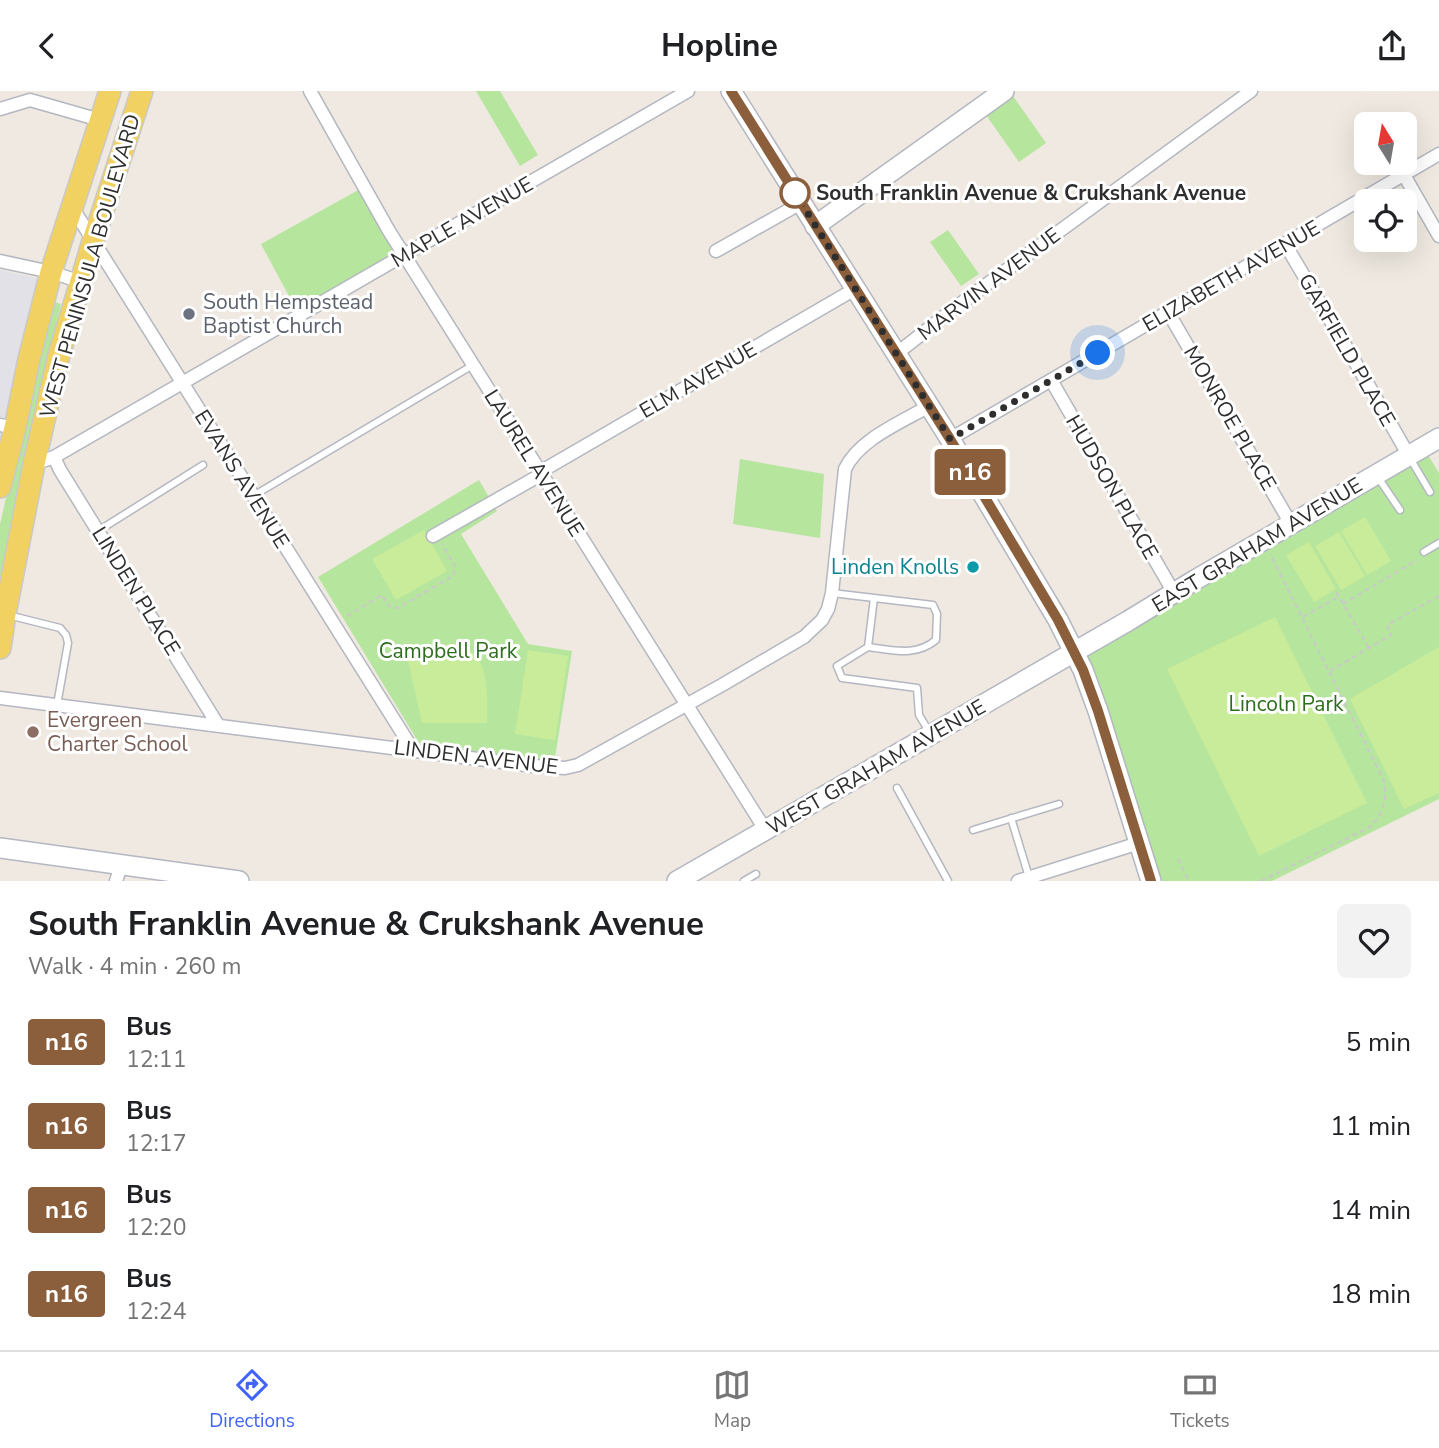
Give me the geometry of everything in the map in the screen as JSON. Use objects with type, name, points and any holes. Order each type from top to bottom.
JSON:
[{"type":"main road","name":"WEST PENINSULA BOULEVARD","points":[[0,487],[7,427],[29,359],[51,272],[110,91]]},
{"type":"main road","name":"WEST PENINSULA BOULEVARD","points":[[0,647],[5,614],[44,461],[59,355],[142,91]]},
{"type":"street","name":"LAUREL AVENUE","points":[[310,91],[388,231],[766,831]]},
{"type":"street","name":"MAPLE AVENUE","points":[[44,461],[688,91]]},
{"type":"street","points":[[731,91],[950,439],[1058,620],[1098,711],[1151,881]]},
{"type":"street","points":[[816,226],[1004,91]]},
{"type":"street","name":"MARVIN AVENUE","points":[[897,354],[971,296],[1251,91]]},
{"type":"street","points":[[0,109],[30,100],[100,121]]},
{"type":"street","name":"ELIZABETH AVENUE","points":[[1418,167],[1439,154]]},
{"type":"street","points":[[1404,175],[1439,236]]},
{"type":"street","name":"ELIZABETH AVENUE","points":[[950,439],[1404,175]]},
{"type":"street","points":[[716,251],[801,203]]},
{"type":"street","name":"EVANS AVENUE","points":[[72,207],[414,750]]},
{"type":"street","name":"GARFIELD PLACE","points":[[1286,244],[1409,456]]},
{"type":"street","points":[[0,261],[51,272],[81,282]]},
{"type":"street","name":"ELM AVENUE","points":[[435,535],[855,289]]},
{"type":"street","name":"MONROE PLACE","points":[[1168,312],[1292,524]]},
{"type":"street","name":"HUDSON PLACE","points":[[1051,380],[1174,593]]},
{"type":"street","name":"LINDEN AVENUE","points":[[0,698],[533,766],[565,768],[578,765],[804,637],[822,620],[832,593],[845,469],[848,462],[873,438],[929,406]]},
{"type":"street","name":"EAST GRAHAM AVENUE","points":[[1074,652],[1439,438]]},
{"type":"street","name":"LINDEN PLACE","points":[[44,461],[60,470],[218,725]]},
{"type":"street","name":"WEST GRAHAM AVENUE","points":[[684,879],[1074,652]]},
{"type":"street","points":[[1023,879],[1139,843]]},
{"type":"street","points":[[0,848],[118,873],[239,881]]},
{"type":"lane","points":[[253,496],[473,365]]},
{"type":"lane","points":[[1409,456],[1430,492]]},
{"type":"lane","points":[[98,531],[203,465]]},
{"type":"lane","points":[[1376,475],[1400,510]]},
{"type":"lane","points":[[1425,553],[1439,543]]},
{"type":"lane","points":[[832,593],[933,605],[937,614],[936,640],[929,646],[913,652],[868,647],[838,666],[842,678],[917,688],[919,715],[931,735]]},
{"type":"lane","points":[[868,647],[874,598]]},
{"type":"lane","points":[[5,614],[60,628],[66,635],[68,643],[57,705]]},
{"type":"lane","points":[[897,788],[948,881]]},
{"type":"lane","points":[[973,830],[1059,804]]},
{"type":"lane","points":[[1012,818],[1023,879]]},
{"type":"lane","points":[[744,881],[756,874]]},
{"type":"path","points":[[347,616],[382,595],[390,606],[398,608],[453,576],[456,568],[435,535]]},
{"type":"path","points":[[1261,881],[1370,827],[1378,818],[1386,796],[1384,781],[1263,540]]},
{"type":"path","points":[[1343,604],[1425,553]]},
{"type":"path","points":[[1336,591],[1369,648]]},
{"type":"path","points":[[1329,672],[1391,635],[1387,625],[1439,596]]},
{"type":"path","points":[[1302,618],[1339,597]]},
{"type":"path","points":[[1178,859],[1189,881]]},
{"type":"shaded area","points":[[0,270],[37,278],[0,449]]},
{"type":"green space","points":[[476,91],[500,91],[538,155],[520,166]]},
{"type":"green space","points":[[1013,96],[1046,143],[1019,162],[986,115]]},
{"type":"green space","points":[[362,188],[401,255],[298,313],[261,244]]},
{"type":"green space","points":[[948,230],[979,274],[961,286],[930,242]]},
{"type":"green space","points":[[54,302],[61,304],[47,361],[46,387],[0,594],[0,524]]},
{"type":"green space","name":"Lincoln Park","points":[[1423,447],[1439,473],[1439,799],[1272,881],[1151,881],[1074,652]]},
{"type":"green space","points":[[740,459],[824,474],[820,538],[733,524]]},
{"type":"green space","name":"Campbell Park","points":[[479,480],[497,511],[461,534],[528,644],[572,651],[554,764],[419,743],[318,577]]},
{"type":"green space","points":[[1365,517],[1391,561],[1367,575],[1341,531]]},
{"type":"green space","points":[[424,530],[447,571],[396,600],[372,559]]},
{"type":"green space","points":[[1339,532],[1365,576],[1341,590],[1315,546]]},
{"type":"green space","points":[[1309,542],[1336,589],[1314,602],[1286,555]]},
{"type":"green space","points":[[1275,617],[1367,803],[1259,856],[1167,669]]},
{"type":"green space","points":[[440,645],[463,646],[479,659],[486,679],[487,723],[422,723],[406,652]]},
{"type":"green space","points":[[1439,647],[1439,793],[1404,809],[1350,699]]},
{"type":"green space","points":[[528,650],[568,656],[555,740],[515,734]]},
{"type":"bus line","name":"n16","points":[[731,91],[950,439],[1058,620],[1083,670],[1098,711],[1151,881]]},
{"type":"place","name":"South Franklin Avenue & Crukshank Avenue","points":[[795,193]]},
{"type":"place","name":"South Hempstead Baptist Church","points":[[189,314]]},
{"type":"place","name":"Linden Knolls","points":[[973,567]]},
{"type":"place","name":"Evergreen Charter School","points":[[33,732]]},
{"type":"route","points":[[795,193],[950,439],[1098,353]]}]
